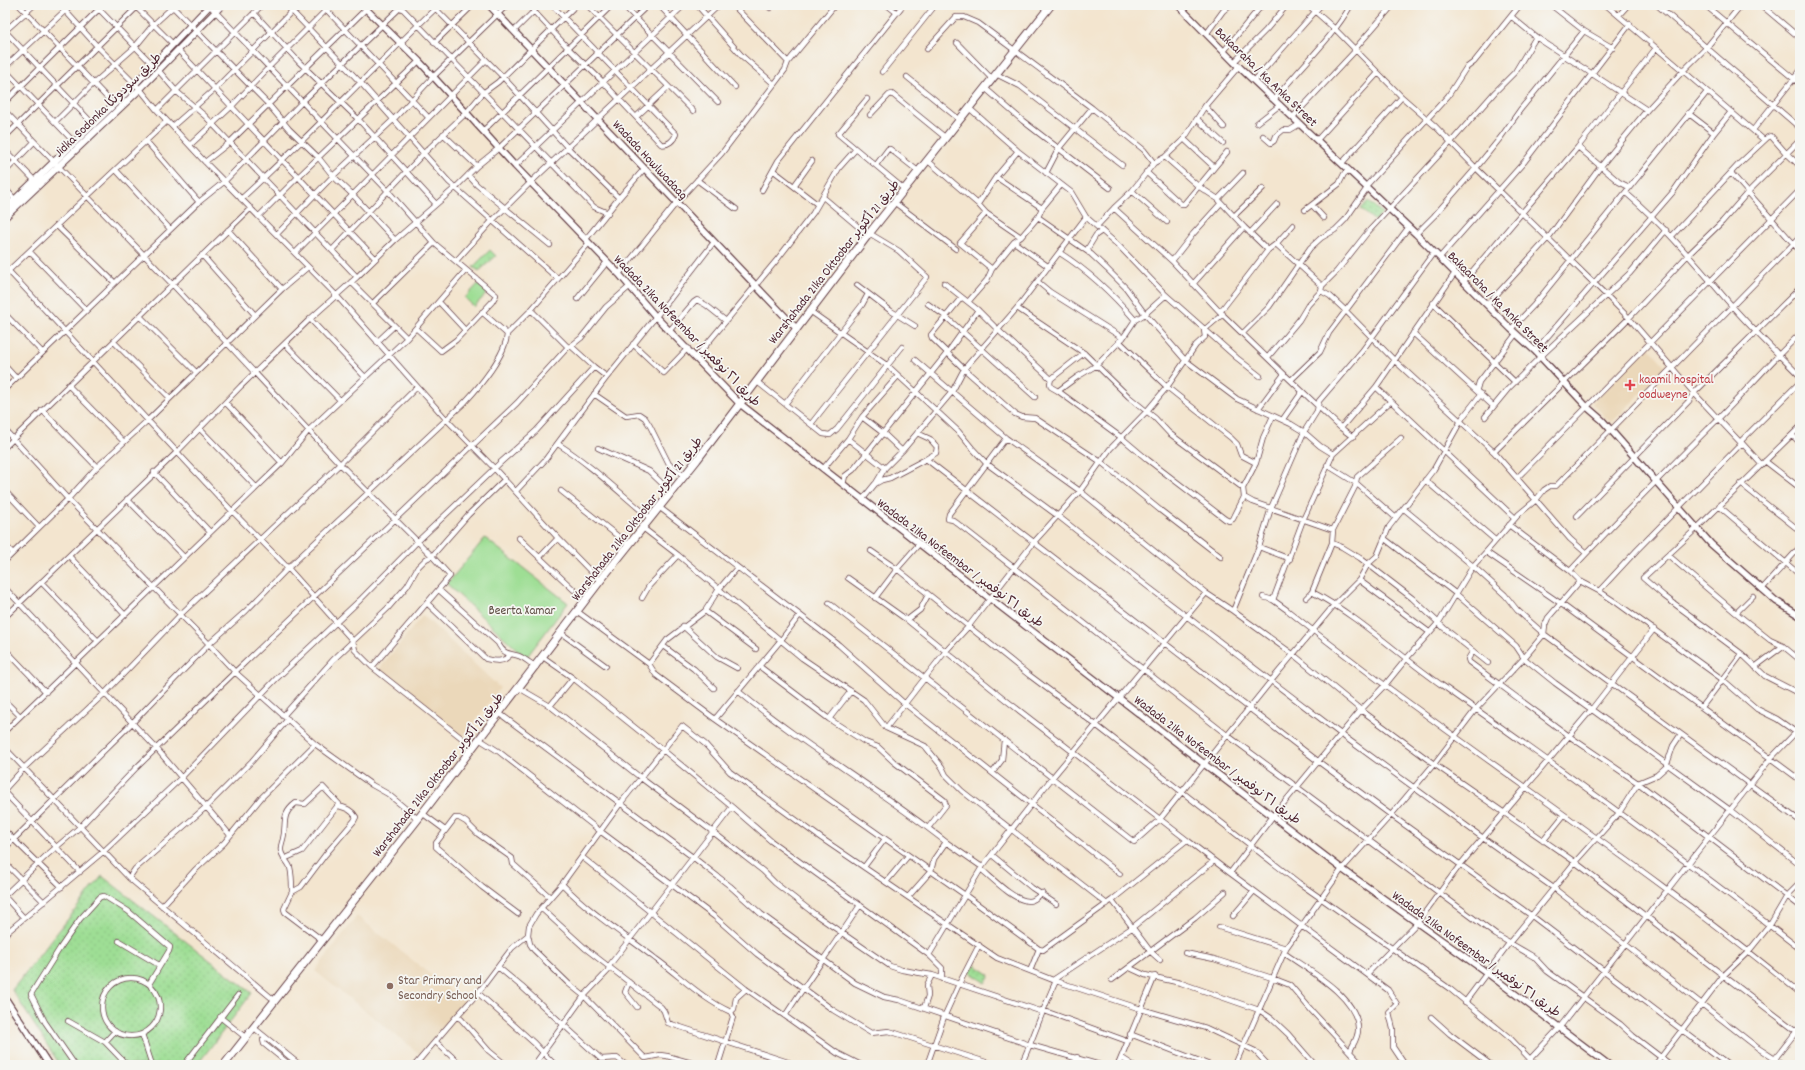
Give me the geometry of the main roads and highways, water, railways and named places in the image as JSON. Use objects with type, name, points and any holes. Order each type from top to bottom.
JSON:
[{"type":"main road","name":"Jidka Sodonka طريق سودونكا","points":[[5,209],[17,202],[137,87],[153,65],[210,5]]},
{"type":"main road","name":"Jidka Sodonka طريق سودونكا","points":[[5,217],[35,181],[56,164],[114,105],[158,70],[222,5]]},
{"type":"main road","name":"Warshahada 21ka Oktoobar طريق 21 أكتوبر","points":[[224,1065],[418,819],[536,667],[600,581],[672,492],[796,328],[918,171],[946,138],[1051,5]]},
{"type":"place","name":"kaamil hospital oodweyne","points":[[1630,385]]},
{"type":"place","name":"Star Primary and Secondry School","points":[[390,986]]},
{"type":"park label","name":"Beerta Xamar","points":[[522,609]]}]
